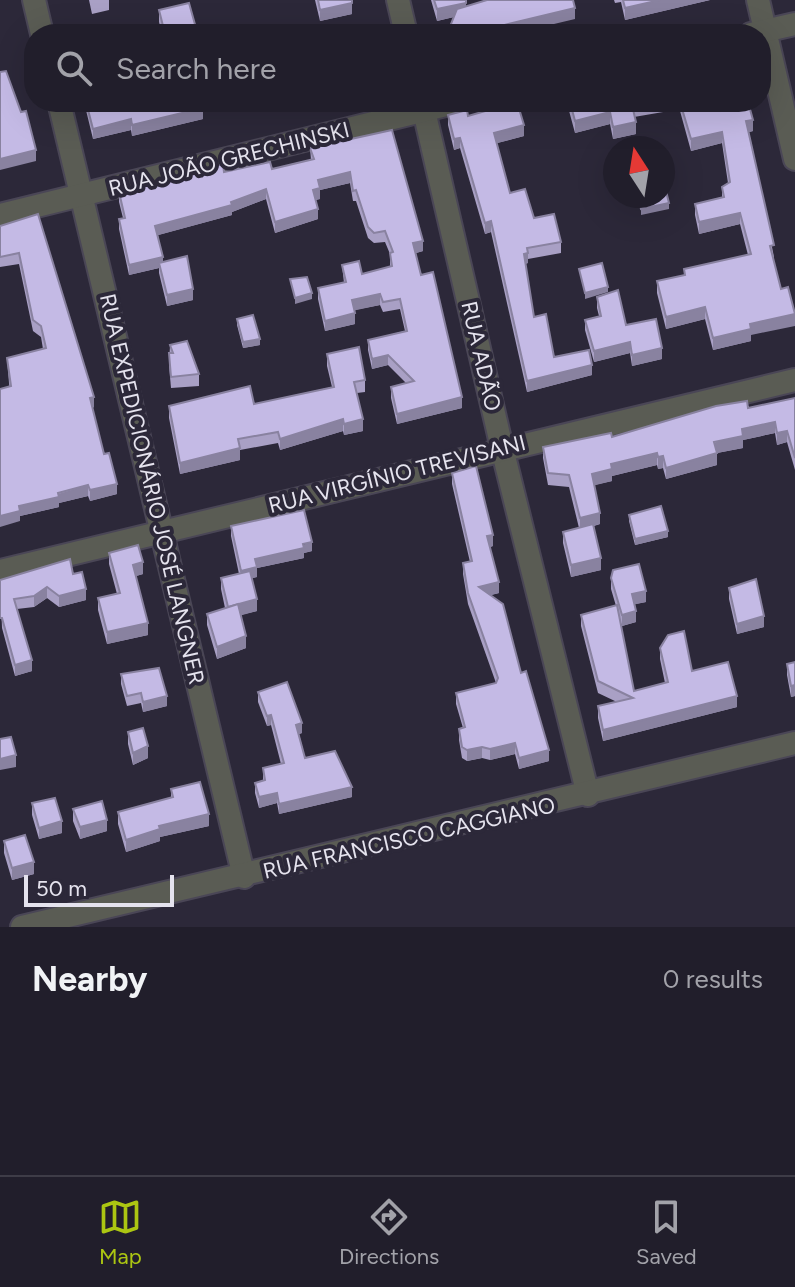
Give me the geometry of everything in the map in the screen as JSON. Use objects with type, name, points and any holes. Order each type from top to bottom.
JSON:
[{"type":"street","points":[[34,0],[40,24]]},
{"type":"street","points":[[398,0],[404,24]]},
{"type":"street","points":[[758,0],[758,24]]},
{"type":"street","points":[[771,29],[795,24]]},
{"type":"street","points":[[771,77],[795,159]]},
{"type":"street","name":"RUA EXPEDICIONÁRIO JOSÉ LANGNER","points":[[61,112],[244,877]]},
{"type":"street","name":"RUA JOÃO GRECHINSKI","points":[[0,215],[400,112]]},
{"type":"street","name":"RUA ADÃO","points":[[424,112],[502,448],[588,795]]},
{"type":"street","name":"RUA VIRGÍNIO TREVISANI","points":[[0,571],[795,380]]},
{"type":"street","name":"RUA FRANCISCO CAGGIANO","points":[[22,927],[244,877],[795,743]]},
{"type":"building","points":[[318,0],[352,0],[352,3],[320,10]]},
{"type":"building","points":[[434,0],[466,0],[466,3],[437,9]]},
{"type":"building","points":[[487,0],[573,0],[575,8],[508,24],[451,24],[457,9]]},
{"type":"building","points":[[623,0],[660,0],[625,8]]},
{"type":"building","points":[[189,3],[195,24],[162,24],[159,10]]},
{"type":"building","points":[[6,71],[21,112],[26,112],[36,150],[0,159],[0,72]]},
{"type":"building","points":[[89,112],[186,112],[132,125],[131,119],[93,129]]},
{"type":"building","points":[[467,112],[468,116],[482,112],[520,112],[524,125],[494,133],[510,193],[525,189],[534,218],[554,214],[561,242],[527,248],[528,253],[524,254],[534,317],[546,314],[554,357],[589,350],[592,365],[527,381],[491,221],[485,223],[460,138],[454,139],[448,115]]},
{"type":"building","points":[[573,112],[610,112],[575,121]]},
{"type":"building","points":[[610,112],[634,112],[636,122],[613,127]]},
{"type":"building","points":[[683,112],[751,112],[753,120],[746,121],[774,245],[770,246],[781,289],[788,287],[795,314],[750,324],[751,329],[713,338],[705,307],[666,317],[657,281],[685,275],[684,269],[751,254],[740,213],[699,222],[695,204],[724,197],[722,187],[730,182],[722,132],[691,139]]},
{"type":"building","points":[[392,130],[423,241],[413,243],[421,275],[433,272],[462,397],[397,414],[391,387],[414,381],[388,355],[372,359],[368,340],[407,331],[400,299],[383,302],[380,294],[352,300],[355,313],[325,321],[318,288],[346,282],[342,265],[359,261],[362,274],[392,266],[390,253],[393,252],[385,231],[374,233],[368,227],[356,190],[353,191],[350,172],[318,180],[320,188],[313,190],[318,209],[275,222],[266,189],[231,202],[232,205],[155,226],[163,257],[129,265],[119,219],[125,218],[119,192],[223,164],[224,172],[270,162],[272,169],[314,159],[310,148]]},
{"type":"building","points":[[38,214],[94,397],[90,398],[104,454],[109,453],[117,484],[90,490],[88,485],[58,493],[59,497],[19,506],[20,511],[0,516],[0,389],[11,386],[7,358],[46,348],[41,326],[33,320],[19,253],[0,257],[0,226]]},
{"type":"building","points":[[187,256],[193,289],[167,295],[159,263]]},
{"type":"building","points":[[602,263],[608,287],[585,293],[579,269]]},
{"type":"building","points":[[307,277],[312,293],[295,298],[290,279]]},
{"type":"building","points":[[618,290],[626,325],[656,319],[662,348],[632,355],[630,342],[594,351],[585,320],[601,316],[597,297]]},
{"type":"building","points":[[253,315],[260,339],[243,342],[237,319]]},
{"type":"building","points":[[187,341],[199,374],[171,377],[169,353],[173,353],[170,345]]},
{"type":"building","points":[[359,347],[365,380],[354,382],[363,419],[344,424],[343,419],[280,439],[278,432],[238,439],[240,448],[180,463],[169,406],[250,386],[254,404],[334,387],[327,354]]},
{"type":"building","points":[[795,398],[795,458],[787,431],[777,433],[775,422],[742,429],[743,436],[714,442],[717,453],[666,468],[663,456],[658,457],[657,453],[611,464],[612,469],[592,474],[600,513],[580,518],[569,475],[548,473],[543,447],[611,433],[612,437],[716,406],[747,401],[748,408]]},
{"type":"building","points":[[476,466],[493,535],[487,536],[499,582],[479,587],[503,604],[521,673],[526,671],[549,750],[519,758],[515,743],[467,750],[462,747],[459,729],[465,727],[456,693],[496,683],[498,678],[468,593],[463,563],[472,561],[452,473]]},
{"type":"building","points":[[661,506],[668,531],[635,539],[629,515]]},
{"type":"building","points":[[304,510],[312,542],[303,544],[304,548],[255,559],[257,567],[241,571],[231,526]]},
{"type":"building","points":[[593,524],[601,558],[571,565],[563,532]]},
{"type":"building","points":[[138,545],[143,562],[133,565],[148,623],[107,632],[98,598],[120,593],[109,553]]},
{"type":"building","points":[[70,559],[73,574],[82,572],[86,589],[59,596],[47,587],[34,596],[14,599],[32,660],[15,665],[0,618],[0,580]]},
{"type":"building","points":[[639,564],[646,591],[632,594],[636,611],[622,615],[611,578],[613,570]]},
{"type":"building","points":[[250,571],[257,599],[228,607],[221,578]]},
{"type":"building","points":[[756,579],[764,616],[737,624],[729,588]]},
{"type":"building","points":[[238,604],[246,636],[217,647],[207,614]]},
{"type":"building","points":[[617,605],[634,691],[668,682],[660,648],[668,635],[684,631],[692,671],[728,662],[737,696],[603,730],[598,706],[633,698],[598,681],[581,615]]},
{"type":"building","points":[[795,662],[795,685],[791,686],[787,664]]},
{"type":"building","points":[[159,668],[167,696],[143,702],[141,693],[127,696],[121,674]]},
{"type":"building","points":[[287,682],[302,723],[296,725],[305,758],[335,751],[352,787],[279,804],[277,793],[259,797],[255,783],[265,780],[263,768],[284,763],[271,715],[267,716],[258,692]]},
{"type":"building","points":[[143,728],[148,746],[133,753],[128,732]]},
{"type":"building","points":[[11,737],[16,755],[0,759],[0,739]]},
{"type":"building","points":[[200,782],[209,814],[159,826],[160,829],[126,840],[118,812],[173,797],[171,789]]},
{"type":"building","points":[[55,798],[62,821],[39,828],[32,803]]},
{"type":"building","points":[[102,801],[107,820],[80,827],[73,809]]},
{"type":"building","points":[[25,835],[34,862],[12,868],[4,841]]}]
